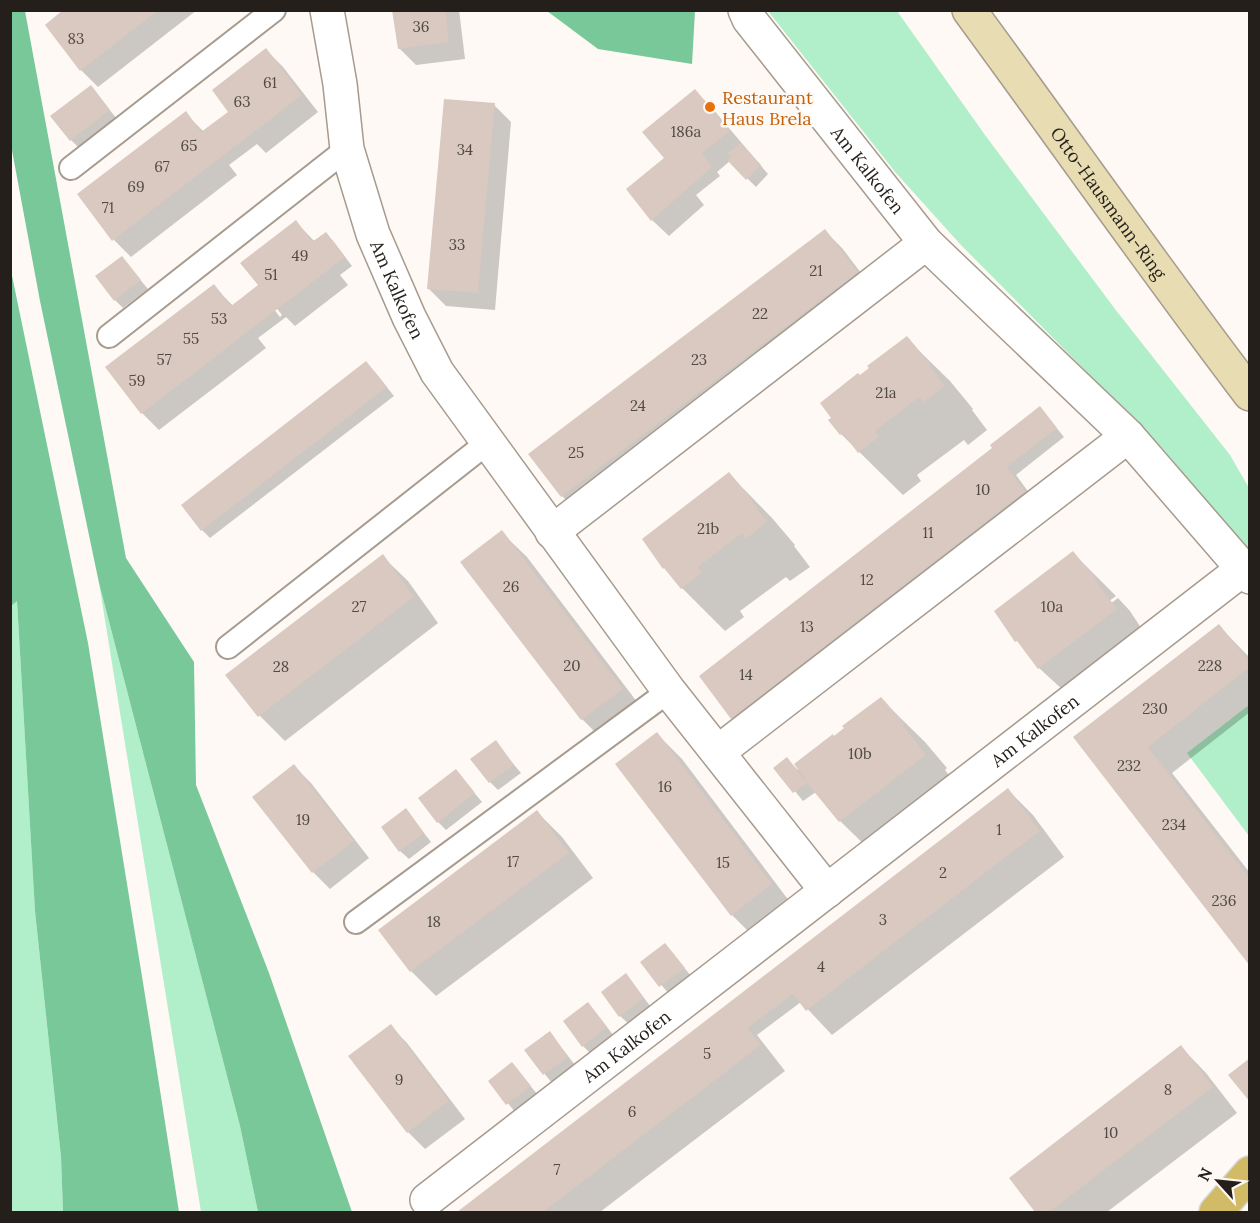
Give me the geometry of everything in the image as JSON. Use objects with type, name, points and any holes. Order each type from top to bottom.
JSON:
[{"type":"main road","points":[[1216,1212],[1250,1173]]},
{"type":"street","name":"Am Kalkofen","points":[[327,10],[348,148],[373,234],[409,317],[437,372],[669,691],[827,891]]},
{"type":"street","name":"Am Kalkofen","points":[[427,1200],[827,891],[1246,573],[1128,436],[926,243],[749,19],[745,10]]},
{"type":"street","name":"Otto-Hausmann-Ring","points":[[969,10],[1059,132],[1179,302],[1250,394]]},
{"type":"street","points":[[552,532],[926,243]]},
{"type":"street","points":[[718,752],[1128,436]]},
{"type":"lane","points":[[71,168],[274,10]]},
{"type":"lane","points":[[109,336],[348,148]]},
{"type":"lane","points":[[228,647],[487,442]]},
{"type":"lane","points":[[356,922],[669,691]]},
{"type":"green space","points":[[10,11],[25,11],[126,558],[194,662],[196,785],[269,973],[352,1212],[258,1212],[240,1126],[99,583],[40,301],[11,145]]},
{"type":"green space","points":[[547,11],[695,11],[692,64],[598,49]]},
{"type":"green space","points":[[768,11],[897,11],[985,135],[1115,309],[1230,455],[1249,488],[1249,551],[1164,450],[960,244],[896,173]]},
{"type":"green space","points":[[10,266],[88,643],[179,1212],[63,1212],[61,1157],[35,911],[17,601],[11,606]]},
{"type":"green space","points":[[99,583],[240,1126],[258,1212],[201,1212]]},
{"type":"green space","points":[[17,601],[35,911],[61,1157],[63,1212],[11,1212],[10,606]]},
{"type":"green space","points":[[1249,705],[1249,836],[1187,753]]},
{"type":"building","points":[[63,10],[159,10],[80,71],[45,25]]},
{"type":"building","points":[[392,10],[445,10],[449,42],[398,49]]},
{"type":"building","points":[[266,48],[302,95],[112,241],[77,194],[186,111],[201,132],[228,112],[212,90]]},
{"type":"building","points":[[91,85],[110,110],[70,141],[50,116]]},
{"type":"building","points":[[695,89],[730,131],[702,153],[712,167],[651,221],[626,189],[664,158],[642,132]]},
{"type":"building","points":[[444,99],[495,103],[478,293],[427,289]]},
{"type":"building","points":[[741,143],[761,165],[746,180],[727,160],[731,157],[727,153]]},
{"type":"building","points":[[296,220],[312,242],[326,232],[345,257],[141,414],[105,367],[214,284],[231,306],[244,296],[258,285],[240,263]]},
{"type":"building","points":[[825,229],[858,272],[561,497],[528,454]]},
{"type":"building","points":[[122,256],[141,280],[114,301],[95,276]]},
{"type":"building","points":[[907,336],[945,386],[924,402],[919,397],[875,431],[879,437],[858,453],[843,433],[840,435],[828,420],[831,418],[820,403],[858,373],[860,375],[869,368],[867,366]]},
{"type":"building","points":[[366,361],[387,387],[201,531],[181,505]]},
{"type":"building","points":[[1040,406],[1057,428],[1007,467],[1025,491],[731,719],[699,676],[992,448],[990,445]]},
{"type":"building","points":[[729,472],[767,522],[746,539],[742,533],[698,567],[702,573],[681,589],[663,569],[642,539]]},
{"type":"building","points":[[502,530],[623,689],[581,720],[460,562]]},
{"type":"building","points":[[1073,551],[1117,609],[1038,669],[1017,641],[1015,642],[994,611]]},
{"type":"building","points":[[383,554],[414,597],[258,717],[225,675]]},
{"type":"building","points":[[1219,624],[1250,663],[1250,667],[1148,747],[1250,879],[1250,966],[1073,737]]},
{"type":"building","points":[[881,697],[905,724],[903,725],[926,755],[839,822],[807,783],[793,793],[773,768],[787,757],[805,781],[794,764],[833,734],[834,736],[844,728],[842,726]]},
{"type":"building","points":[[657,732],[772,884],[731,916],[615,764]]},
{"type":"building","points":[[496,740],[514,765],[489,783],[470,759]]},
{"type":"building","points":[[294,764],[354,841],[312,873],[252,797]]},
{"type":"building","points":[[456,769],[475,793],[437,823],[418,798]]},
{"type":"building","points":[[1008,788],[1040,831],[806,1011],[793,994],[747,1028],[761,1045],[543,1212],[457,1212]]},
{"type":"building","points":[[406,808],[424,833],[399,852],[381,827]]},
{"type":"building","points":[[537,810],[569,853],[410,972],[378,930]]},
{"type":"building","points":[[665,943],[685,968],[659,987],[640,962]]},
{"type":"building","points":[[626,973],[644,998],[619,1017],[601,992]]},
{"type":"building","points":[[588,1002],[607,1027],[582,1047],[563,1021]]},
{"type":"building","points":[[391,1024],[449,1101],[407,1133],[348,1056]]},
{"type":"building","points":[[550,1031],[568,1057],[543,1075],[524,1050]]},
{"type":"building","points":[[1181,1045],[1213,1087],[1049,1212],[1035,1212],[1009,1178]]},
{"type":"building","points":[[1250,1058],[1250,1102],[1228,1075]]},
{"type":"building","points":[[512,1062],[531,1086],[506,1105],[488,1081]]},
{"type":"place","name":"Restaurant Haus Brela","points":[[710,107]]}]
